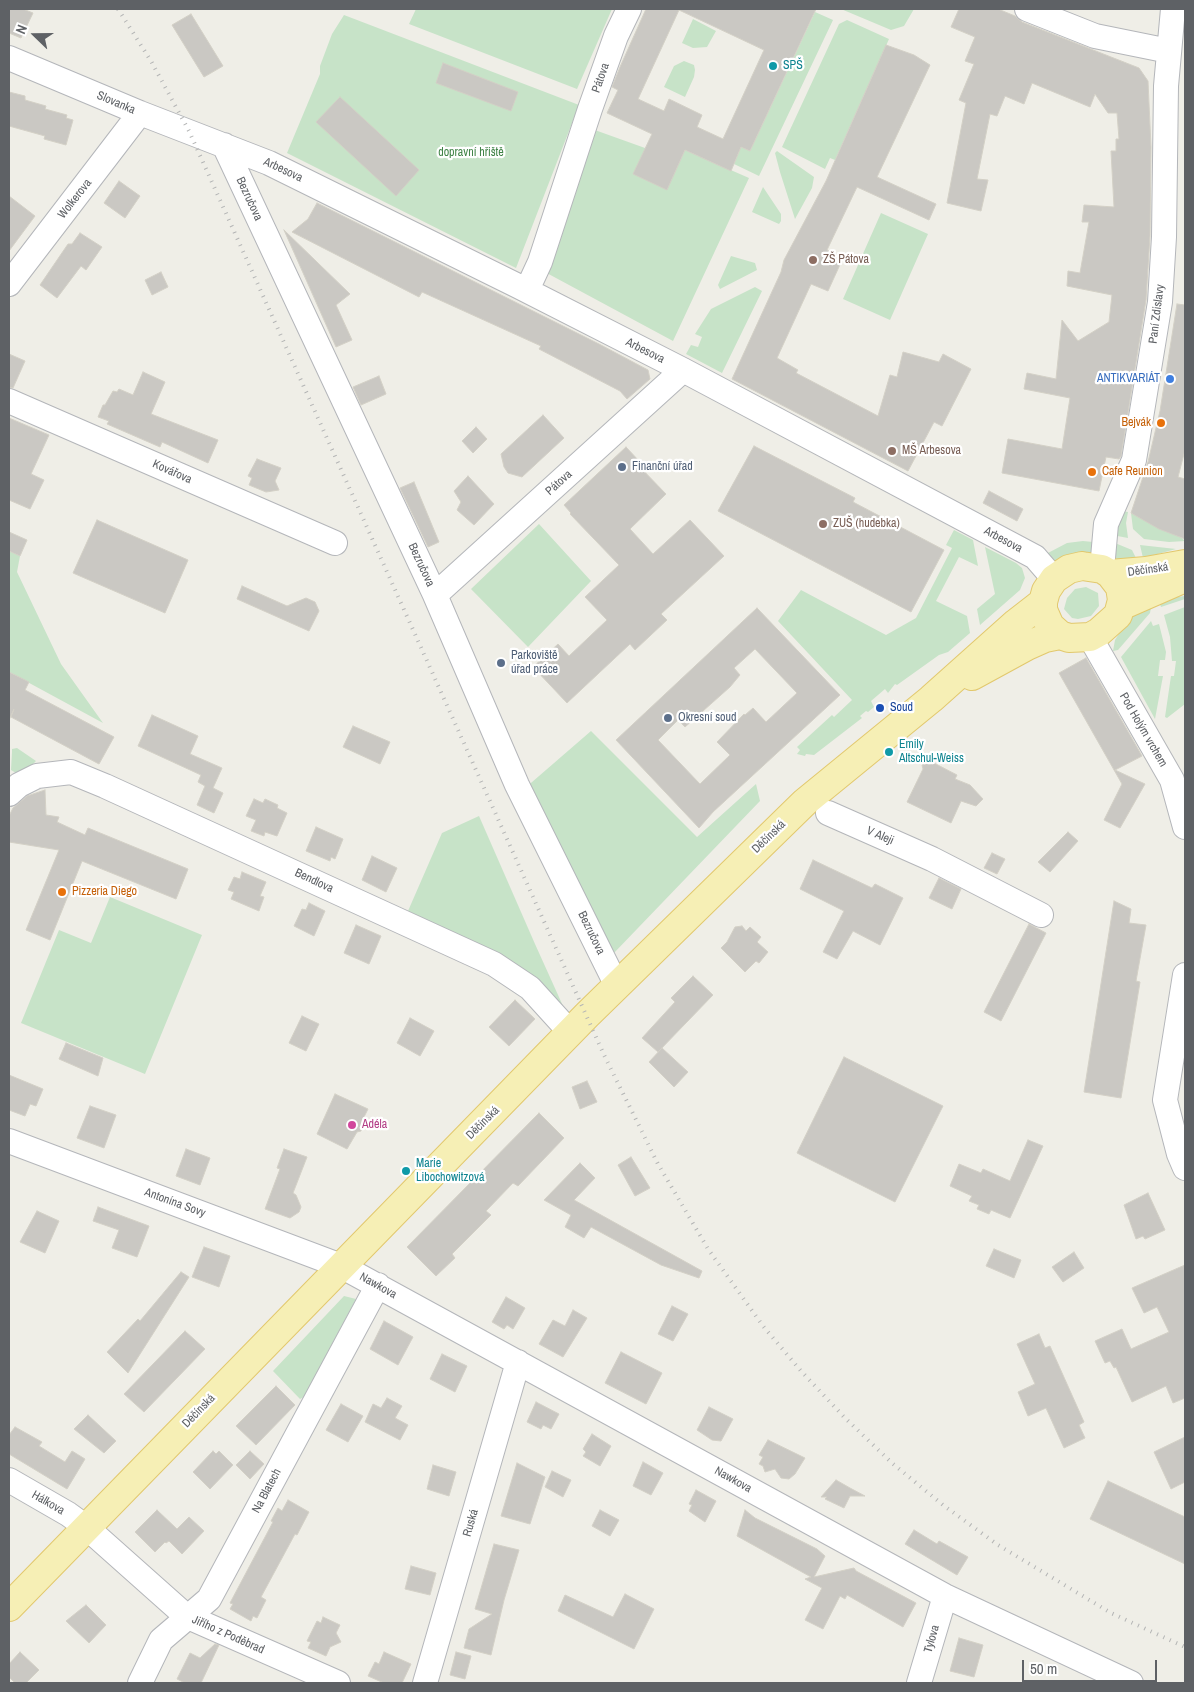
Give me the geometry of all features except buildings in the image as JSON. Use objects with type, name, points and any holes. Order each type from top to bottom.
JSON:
[{"type":"main road","name":"Děčínská","points":[[9,1607],[570,1032],[805,802],[931,699],[1075,567],[1106,571],[1146,571],[1185,564]]},
{"type":"main road","name":"Děčínská","points":[[1106,571],[1120,587],[1121,606],[1185,578]]},
{"type":"main road","points":[[1049,590],[1046,618],[1060,635]]},
{"type":"main road","points":[[1090,637],[1108,626],[1118,615],[1121,606]]},
{"type":"main road","name":"Děčínská","points":[[931,699],[1045,638],[1060,635],[1069,638],[1090,637]]},
{"type":"street","name":"Pátova","points":[[527,290],[540,262],[616,36],[629,9]]},
{"type":"street","name":"Paní Zdislavy","points":[[1106,571],[1106,524],[1134,460],[1160,302],[1169,51],[1173,9]]},
{"type":"street","points":[[1033,10],[1095,36],[1169,51]]},
{"type":"street","name":"Slovanka","points":[[9,58],[140,114],[224,145]]},
{"type":"street","name":"Wolkerova","points":[[9,284],[140,114]]},
{"type":"street","name":"Arbesova","points":[[224,145],[270,163],[527,290],[683,370],[1035,557],[1049,590]]},
{"type":"street","name":"Bezručova","points":[[224,145],[436,595],[518,785],[617,986]]},
{"type":"street","name":"Pátova","points":[[436,595],[683,370]]},
{"type":"street","name":"Kovářova","points":[[9,400],[335,543]]},
{"type":"street","name":"Pod Holým vrchem","points":[[1090,637],[1172,780],[1185,827]]},
{"type":"street","name":"Bendlova","points":[[9,794],[20,785],[37,776],[71,772],[96,782],[494,964],[530,988],[570,1032]]},
{"type":"street","name":"V Aleji","points":[[828,813],[932,860],[1041,915]]},
{"type":"street","points":[[1183,1158],[1165,1100],[1185,975]]},
{"type":"street","name":"Antonína Sovy","points":[[9,1141],[341,1266]]},
{"type":"street","name":"Nawkova","points":[[341,1266],[945,1596],[1131,1683]]},
{"type":"street","name":"Na Blatech","points":[[140,1683],[161,1640],[186,1616],[209,1600],[378,1285]]},
{"type":"street","name":"Ruská","points":[[425,1683],[518,1362]]},
{"type":"street","name":"Hálkova","points":[[9,1480],[86,1527]]},
{"type":"street","name":"Jiřího z Poděbrad","points":[[86,1527],[186,1616],[338,1683]]},
{"type":"street","name":"Tylova","points":[[919,1683],[945,1596]]},
{"type":"green space","points":[[416,9],[612,9],[577,89],[409,24]]},
{"type":"green space","points":[[841,9],[914,9],[904,26],[891,30]]},
{"type":"green space","points":[[815,12],[833,20],[759,176],[734,164],[741,147],[750,151]]},
{"type":"green space","name":"dopravní hřiště","points":[[344,15],[579,105],[516,268],[287,153],[320,74],[320,66],[332,34]]},
{"type":"green space","points":[[693,19],[716,31],[707,47],[693,48],[682,43]]},
{"type":"green space","points":[[847,20],[889,39],[835,160],[830,158],[825,169],[782,147],[839,24]]},
{"type":"green space","points":[[684,61],[694,65],[695,70],[685,97],[664,87],[674,66]]},
{"type":"green space","points":[[592,129],[645,148],[667,189],[685,150],[749,178],[673,341],[543,271]]},
{"type":"green space","points":[[777,151],[814,177],[812,188],[795,219],[780,172],[775,153]]},
{"type":"green space","points":[[763,187],[781,214],[779,224],[752,212]]},
{"type":"green space","points":[[881,213],[928,234],[890,320],[843,299]]},
{"type":"green space","points":[[731,256],[755,263],[757,270],[720,289],[718,285]]},
{"type":"green space","points":[[755,287],[762,291],[722,373],[686,354],[691,345],[698,347],[702,337],[695,334],[711,309]]},
{"type":"green space","points":[[1122,511],[1128,512],[1126,523],[1128,538],[1112,535]]},
{"type":"green space","points":[[1131,513],[1185,541],[1169,542],[1144,539],[1133,529]]},
{"type":"green space","points":[[539,524],[591,581],[528,647],[471,589]]},
{"type":"green space","points":[[954,530],[973,540],[978,566],[959,557],[936,601],[967,616],[970,633],[948,652],[939,655],[897,685],[895,684],[888,693],[885,689],[871,701],[874,707],[868,712],[866,711],[860,716],[862,718],[814,755],[806,754],[805,756],[797,754],[800,750],[797,747],[832,715],[834,717],[852,700],[778,621],[801,590],[886,635],[916,618],[952,548],[946,545]]},
{"type":"green space","points":[[1093,542],[1096,557],[1053,569],[1046,554],[1067,543]]},
{"type":"green space","points":[[1115,543],[1132,550],[1138,562],[1120,563],[1112,554]]},
{"type":"green space","points":[[1140,545],[1176,549],[1143,558]]},
{"type":"green space","points":[[985,547],[1016,563],[1022,568],[1025,578],[1020,590],[980,625],[977,609],[995,594]]},
{"type":"green space","points":[[9,551],[20,556],[17,572],[61,664],[103,723],[9,672]]},
{"type":"green space","points":[[1086,587],[1098,593],[1099,606],[1091,616],[1078,619],[1072,618],[1064,609],[1067,598],[1075,589]]},
{"type":"green space","points":[[1185,596],[1185,599],[1161,607],[1158,599]]},
{"type":"green space","points":[[1152,602],[1150,613],[1118,650],[1113,651],[1115,640],[1127,621],[1137,611]]},
{"type":"green space","points":[[1185,607],[1185,704],[1167,718],[1165,717],[1171,676],[1174,676],[1176,661],[1172,661],[1170,637],[1164,615]]},
{"type":"green space","points":[[1151,621],[1153,626],[1159,624],[1166,652],[1165,660],[1160,660],[1158,676],[1163,676],[1155,719],[1121,657]]},
{"type":"green space","points":[[591,731],[697,837],[756,784],[760,801],[613,954],[524,789]]},
{"type":"green space","points":[[17,748],[36,761],[31,766],[16,773],[11,770],[12,749]]},
{"type":"green space","points":[[479,816],[563,1006],[534,978],[510,960],[408,911],[442,833]]},
{"type":"green space","points":[[110,897],[202,935],[145,1074],[21,1023],[59,930],[91,943]]},
{"type":"green space","points":[[344,1296],[356,1299],[304,1397],[300,1399],[273,1371]]},
{"type":"railway","points":[[118,9],[151,61],[189,131],[604,1055],[658,1164],[708,1249],[763,1326],[801,1371],[845,1418],[892,1463],[943,1505],[998,1545],[1111,1613],[1185,1647]]},
{"type":"place","name":"SPŠ","points":[[773,66]]},
{"type":"place","name":"ZŠ Pátova","points":[[813,260]]},
{"type":"place","name":"ANTIKVARIÁT","points":[[1170,379]]},
{"type":"place","name":"Bejvák","points":[[1161,423]]},
{"type":"place","name":"MŠ Arbesova","points":[[892,451]]},
{"type":"place","name":"Finanční úřad","points":[[622,467]]},
{"type":"place","name":"Cafe Reunion","points":[[1092,472]]},
{"type":"place","name":"ZUŠ (hudebka)","points":[[823,524]]},
{"type":"place","name":"Parkoviště úřad práce","points":[[501,663]]},
{"type":"place","name":"Soud","points":[[880,708]]},
{"type":"place","name":"Okresní soud","points":[[668,718]]},
{"type":"place","name":"Emily Altschul-Weiss","points":[[889,752]]},
{"type":"place","name":"Pizzeria Diego","points":[[62,892]]},
{"type":"place","name":"Adéla","points":[[352,1125]]},
{"type":"place","name":"Marie Libochowitzová","points":[[406,1171]]}]
